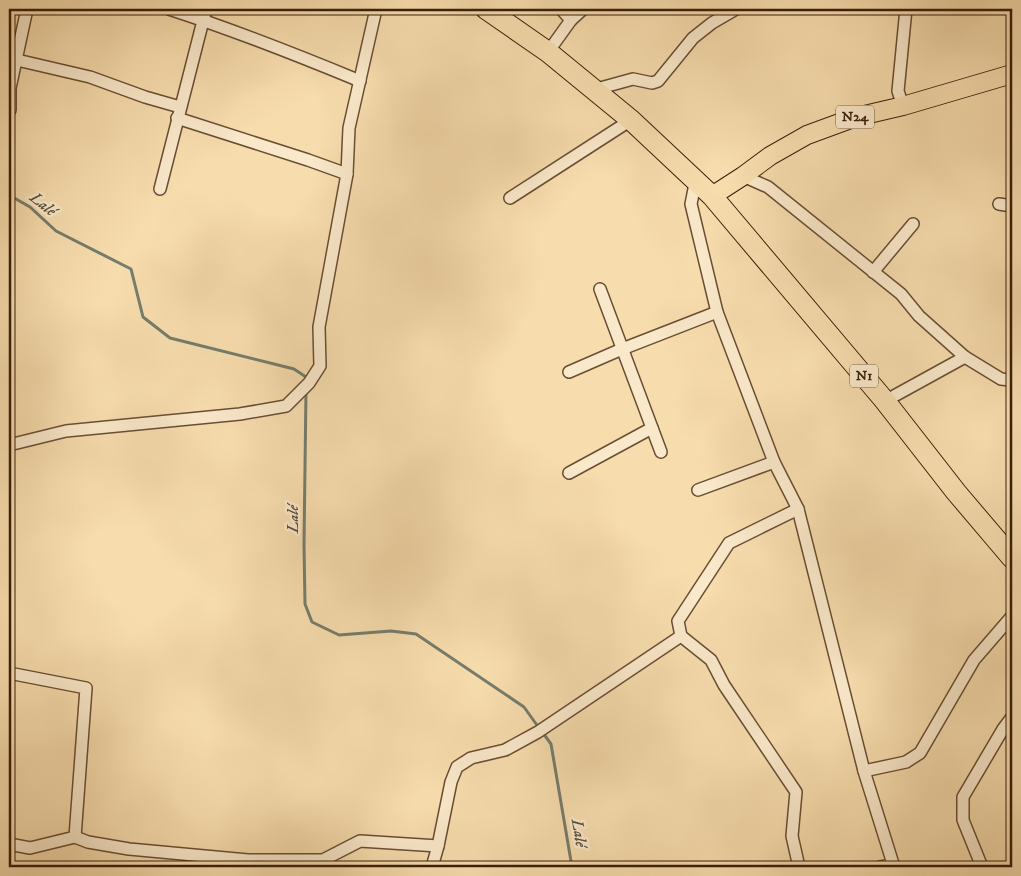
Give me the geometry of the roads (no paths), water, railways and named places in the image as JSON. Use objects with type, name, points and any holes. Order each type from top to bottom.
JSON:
[{"type":"highway","name":"N1","points":[[496,12],[630,120],[712,196],[884,401],[956,492],[1012,558]]},
{"type":"main road","name":"N24","points":[[712,196],[770,156],[808,135],[856,117],[903,106],[1012,74]]},
{"type":"street","points":[[10,110],[10,88],[27,9]]},
{"type":"street","points":[[169,9],[204,14],[360,81]]},
{"type":"street","points":[[9,445],[66,431],[249,412],[286,406],[306,387],[320,366],[319,327],[347,174],[349,128],[376,9]]},
{"type":"street","points":[[561,9],[571,20]]},
{"type":"street","points":[[548,52],[571,20],[583,9]]},
{"type":"street","points":[[594,90],[633,79],[652,83],[658,81],[693,38],[712,23],[736,9]]},
{"type":"street","points":[[903,106],[898,90],[906,9]]},
{"type":"street","points":[[160,189],[204,14]]},
{"type":"street","points":[[17,60],[90,77],[347,174]]},
{"type":"street","points":[[510,198],[630,120]]},
{"type":"street","points":[[743,176],[768,187],[901,294],[919,316],[965,357],[1001,379],[1012,381]]},
{"type":"street","points":[[696,180],[691,204],[718,312],[774,462],[798,509],[864,772],[894,866],[880,867]]},
{"type":"street","points":[[999,204],[1012,206]]},
{"type":"street","points":[[873,272],[912,224]]},
{"type":"street","points":[[600,289],[662,452]]},
{"type":"street","points":[[569,372],[622,348],[718,312]]},
{"type":"street","points":[[884,401],[965,357]]},
{"type":"street","points":[[569,474],[652,428]]},
{"type":"street","points":[[698,490],[774,462]]},
{"type":"street","points":[[798,509],[728,543],[678,621],[681,636],[711,660],[724,685],[796,792],[792,836],[800,867]]},
{"type":"street","points":[[864,772],[906,762],[920,753],[974,660],[1012,616]]},
{"type":"street","points":[[432,867],[451,782],[457,767],[471,758],[505,750],[541,730],[681,636]]},
{"type":"street","points":[[9,673],[86,688],[75,837]]},
{"type":"street","points":[[982,867],[963,820],[964,797],[1003,729],[1012,717]]},
{"type":"street","points":[[9,844],[30,848],[75,837],[88,842],[129,849],[250,864],[323,860],[360,841],[438,846]]},
{"type":"waterway","name":"Lalé","points":[[9,195],[30,207],[56,231],[131,269],[143,317],[170,338],[294,369],[306,377],[306,382]]},
{"type":"waterway","name":"Lalé","points":[[306,390],[305,604],[312,622],[339,635],[391,631],[416,634],[524,707],[539,728]]},
{"type":"waterway","name":"Lalé","points":[[543,733],[551,744],[572,867]]}]
